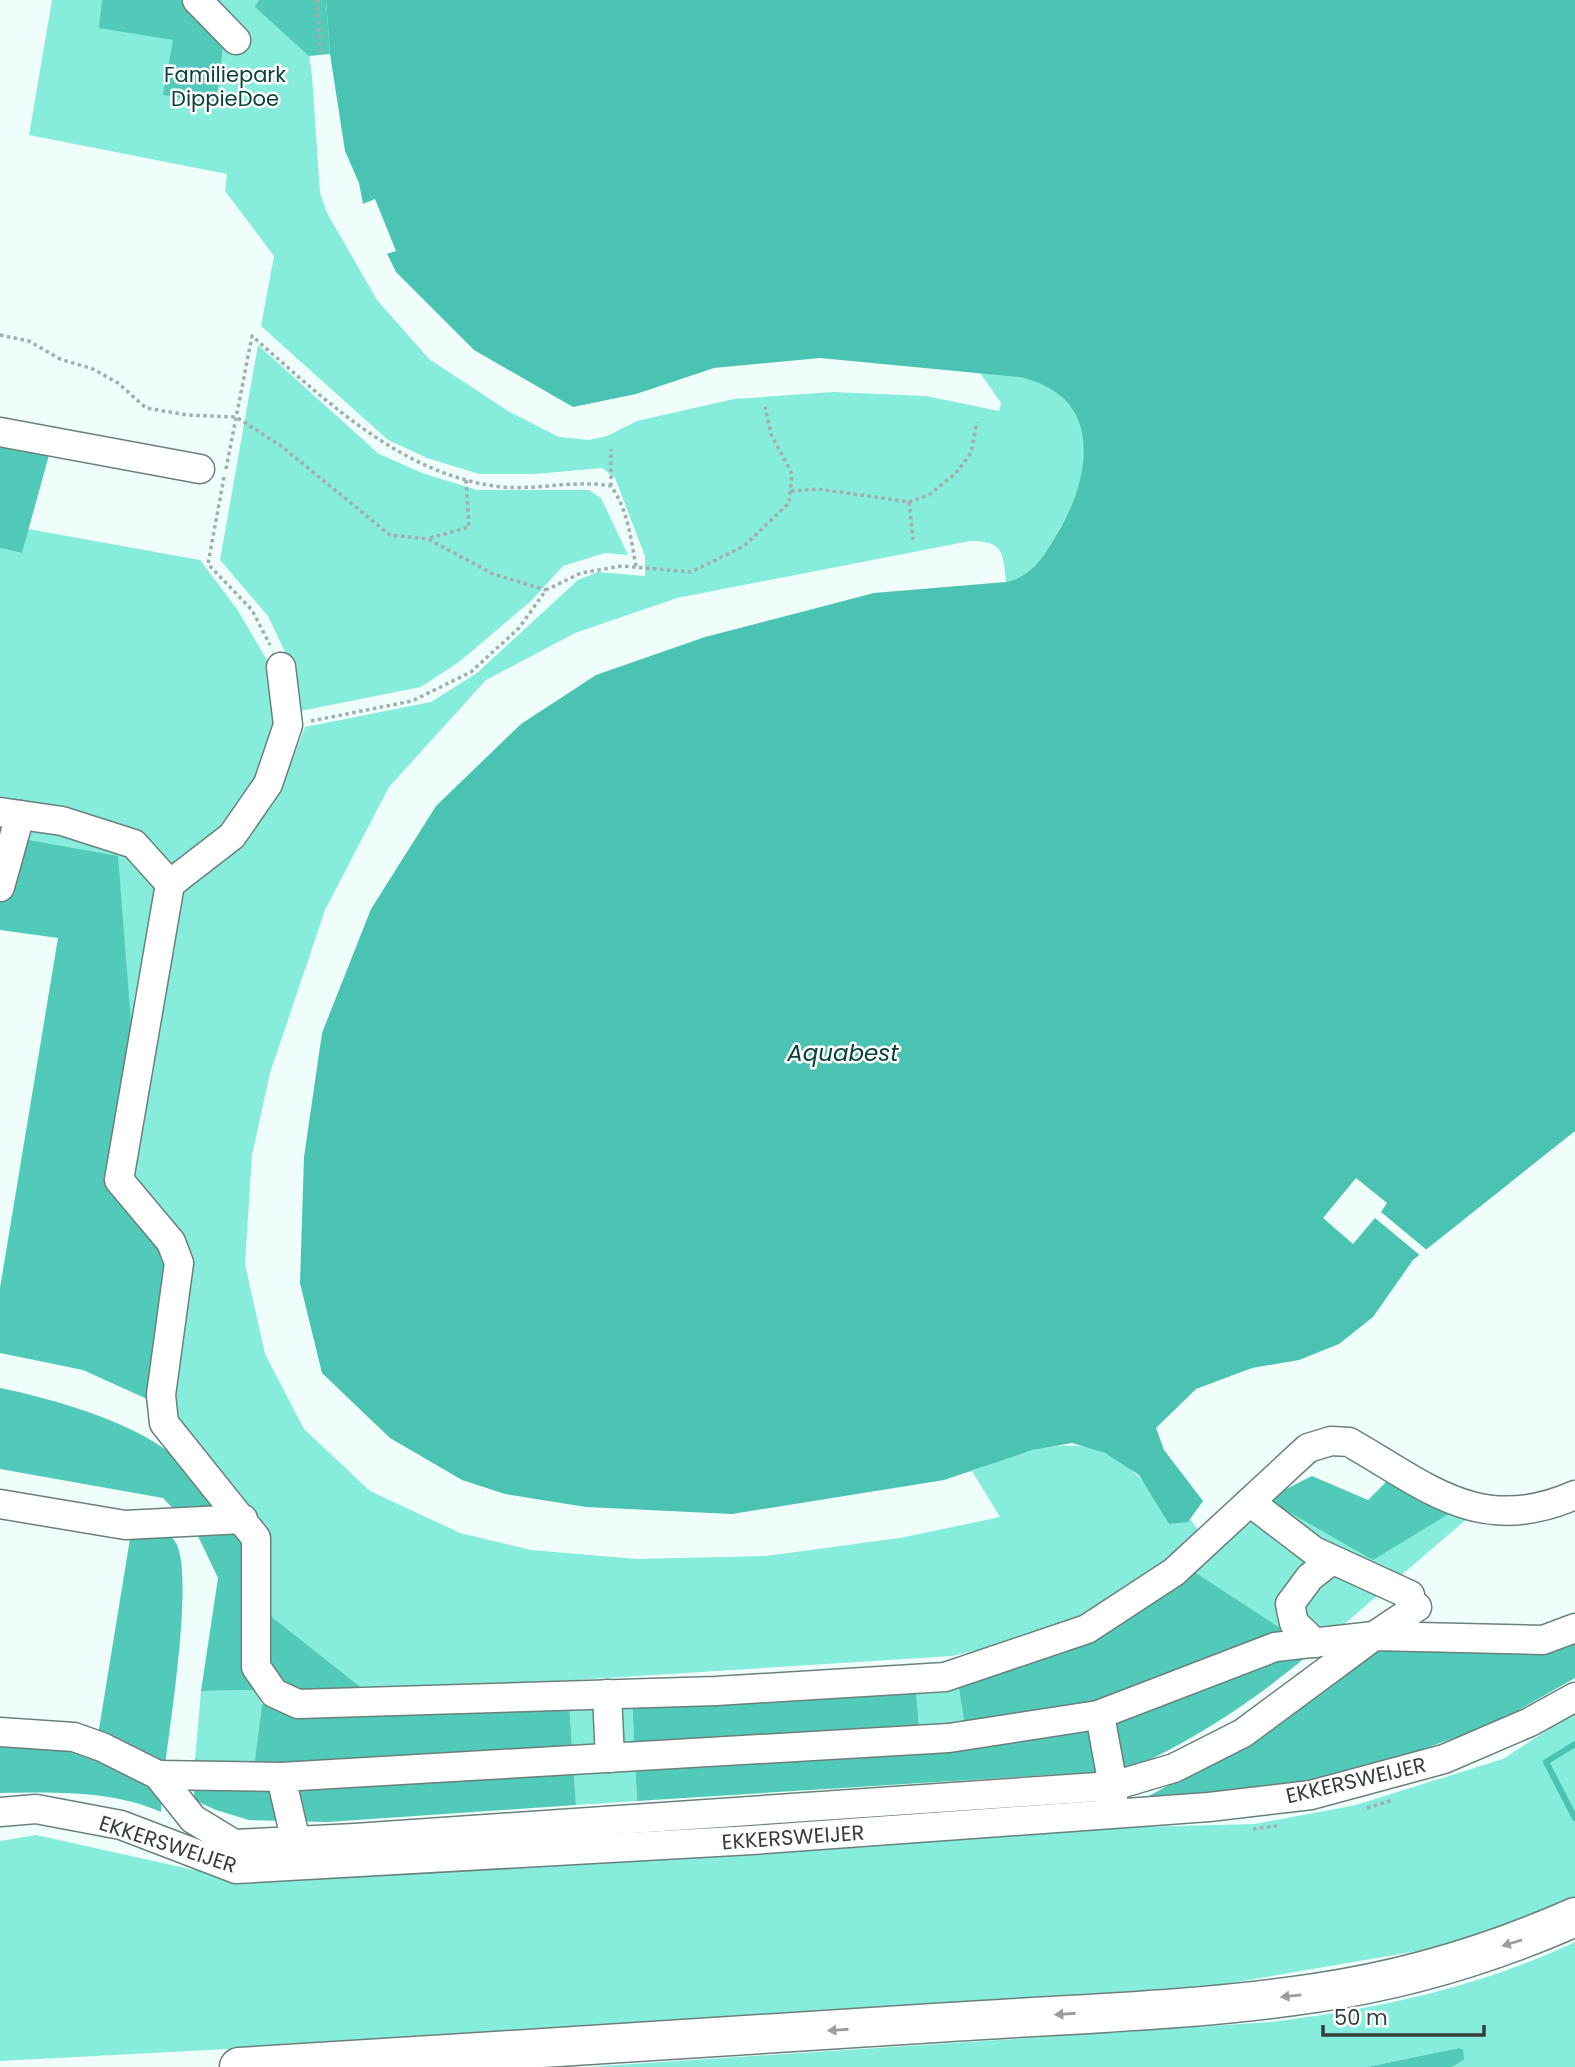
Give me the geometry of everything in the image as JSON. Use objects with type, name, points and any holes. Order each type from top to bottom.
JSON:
[{"type":"highway","points":[[239,2067],[697,2040],[1187,2006],[1317,1993],[1432,1968],[1528,1938],[1575,1916]]},
{"type":"street","points":[[197,0],[236,40]]},
{"type":"street","points":[[0,432],[200,469]]},
{"type":"street","points":[[281,667],[288,725],[268,784],[232,836],[170,884],[119,1180],[171,1242],[179,1263],[161,1395],[164,1423],[256,1538],[256,1667],[274,1693],[298,1704],[607,1694],[945,1678],[1087,1629],[1174,1572],[1308,1448],[1331,1441],[1349,1443],[1460,1506],[1496,1510],[1546,1508],[1575,1495]]},
{"type":"street","points":[[0,887],[10,813],[62,821],[134,844],[170,884]]},
{"type":"street","points":[[0,1732],[74,1737],[102,1747],[158,1775],[193,1819],[234,1844],[296,1854],[1113,1786],[1174,1768],[1242,1733],[1374,1636],[1413,1601],[1314,1551],[1250,1502]]},
{"type":"street","points":[[0,1504],[125,1525],[243,1519]]},
{"type":"street","points":[[1315,1643],[1294,1623],[1290,1604],[1310,1577],[1332,1560]]},
{"type":"street","points":[[158,1775],[281,1777],[948,1738],[1100,1715],[1275,1647],[1374,1636],[1543,1640],[1575,1628]]},
{"type":"street","points":[[607,1694],[610,1758]]},
{"type":"street","name":"EKKERSWEIJER","points":[[0,1812],[36,1809],[121,1825],[236,1869],[296,1854],[752,1840],[1209,1807],[1311,1795],[1444,1759],[1530,1722],[1575,1697]]},
{"type":"street","points":[[1100,1715],[1113,1786],[1112,1814]]},
{"type":"street","points":[[281,1777],[296,1854]]},
{"type":"path","points":[[317,0],[321,55]]},
{"type":"path","points":[[0,335],[29,341],[60,359],[93,369],[118,383],[146,408],[187,415],[236,417],[281,446],[390,535],[428,539],[470,527],[466,480]]},
{"type":"path","points":[[281,667],[252,610],[208,564],[252,336],[356,424],[417,462],[466,480],[496,487],[594,483],[611,486]]},
{"type":"path","points":[[288,725],[412,701],[471,672],[519,628],[546,590],[581,573],[622,566],[691,572],[744,546],[789,503],[792,474],[771,434],[765,407]]},
{"type":"path","points":[[790,491],[818,489],[909,502],[929,495],[955,474],[971,453],[977,422]]},
{"type":"path","points":[[611,449],[611,486],[619,498],[630,529],[636,567]]},
{"type":"path","points":[[909,502],[913,540]]},
{"type":"path","points":[[428,539],[493,574],[546,590]]},
{"type":"green space","name":"Familiepark DippieDoe","points":[[52,0],[302,0],[312,76],[320,193],[327,213],[377,300],[429,359],[508,411],[559,437],[589,440],[607,436],[637,421],[734,399],[833,392],[926,396],[999,411],[1001,403],[980,373],[1036,381],[1053,390],[1069,404],[1079,421],[1083,439],[1081,477],[1067,514],[1048,548],[1032,569],[1016,579],[1006,582],[1002,555],[995,546],[981,541],[970,541],[677,598],[575,633],[486,680],[389,787],[325,910],[270,1073],[252,1155],[245,1264],[265,1354],[304,1429],[370,1491],[460,1533],[531,1550],[637,1559],[766,1556],[900,1538],[1000,1517],[972,1471],[1036,1450],[1077,1446],[1097,1450],[1117,1459],[1142,1480],[1169,1524],[1190,1519],[1201,1534],[1140,1580],[1096,1607],[1050,1630],[1017,1641],[952,1656],[368,1693],[262,1609],[174,1420],[126,1173],[179,888],[283,783],[305,727],[431,702],[477,673],[578,580],[598,572],[645,576],[645,556],[615,478],[602,468],[535,474],[479,474],[427,458],[388,440],[261,326],[274,256],[225,191],[227,174],[29,135]]},
{"type":"green space","points":[[258,345],[379,454],[422,473],[477,490],[589,490],[601,498],[628,555],[605,553],[563,566],[532,600],[459,662],[421,687],[295,712],[289,660],[268,616],[220,560]]},
{"type":"green space","points":[[28,529],[200,560],[237,609],[275,674],[276,730],[252,792],[222,831],[181,859],[133,1048],[0,835],[0,548],[22,553]]},
{"type":"green space","points":[[1266,1499],[1452,1512],[1468,1518],[1314,1650],[1190,1569]]},
{"type":"green space","points":[[957,1676],[966,1734],[920,1740],[915,1679]]},
{"type":"green space","points":[[255,1690],[262,1704],[254,1768],[195,1759],[201,1691]]},
{"type":"green space","points":[[632,1698],[637,1801],[576,1805],[569,1702]]},
{"type":"green space","points":[[1575,1712],[1575,1899],[1530,1917],[1435,1948],[1184,1991],[682,2025],[0,2061],[0,1841],[36,1835],[253,1883],[1099,1828],[1255,1824],[1356,1805],[1503,1759]]},
{"type":"green space","points":[[1575,1942],[1575,2067],[1452,2067],[1464,2060],[1459,2048],[1367,2067],[587,2067],[1271,2022],[1388,2003],[1464,1984]]},
{"type":"shaded area","points":[[102,0],[187,0],[224,37],[216,104],[163,95],[173,40],[99,28]]},
{"type":"shaded area","points":[[259,0],[326,0],[330,54],[309,56],[255,7]]},
{"type":"shaded area","points":[[0,445],[49,455],[22,553],[0,548]]},
{"type":"shaded area","points":[[0,835],[118,856],[133,1048],[110,1188],[172,1260],[147,1399],[83,1370],[0,1353],[0,1288],[58,938],[0,930]]},
{"type":"shaded area","points":[[0,1388],[89,1412],[153,1441],[190,1472],[246,1536],[247,1672],[255,1690],[201,1691],[218,1578],[197,1534],[163,1498],[0,1469]]},
{"type":"shaded area","points":[[1312,1476],[1368,1500],[1389,1479],[1452,1512],[1373,1560],[1266,1499]]},
{"type":"shaded area","points":[[134,1514],[153,1520],[164,1528],[176,1543],[181,1560],[182,1617],[165,1767],[98,1735]]},
{"type":"shaded area","points":[[1190,1569],[1314,1650],[1225,1717],[1128,1770],[637,1801],[632,1698],[915,1679],[920,1739],[966,1734],[957,1676]]},
{"type":"shaded area","points":[[262,1609],[368,1693],[310,1694],[284,1686],[267,1663],[263,1644]]},
{"type":"shaded area","points":[[1575,1639],[1575,1678],[1496,1723],[1353,1774],[1201,1796],[1143,1799],[1250,1742],[1362,1651],[1541,1649]]},
{"type":"shaded area","points":[[569,1702],[576,1805],[327,1822],[249,1820],[194,1800],[195,1759],[254,1767],[262,1704],[292,1715]]},
{"type":"shaded area","points":[[0,1742],[64,1749],[108,1760],[162,1797],[161,1812],[102,1796],[0,1793]]},
{"type":"shaded area","points":[[1459,2048],[1463,2050],[1464,2060],[1452,2067],[1367,2067]]},
{"type":"water","name":"Aquabest","points":[[326,0],[1575,0],[1575,1131],[1413,1260],[1373,1317],[1339,1344],[1299,1360],[1252,1368],[1196,1389],[1156,1428],[1164,1450],[1203,1501],[1188,1522],[1169,1524],[1139,1475],[1105,1453],[1072,1443],[1033,1450],[944,1480],[732,1514],[586,1507],[505,1494],[462,1480],[390,1438],[322,1373],[300,1283],[304,1157],[322,1033],[371,909],[436,806],[521,724],[596,675],[705,637],[874,593],[1016,579],[1038,563],[1058,532],[1070,509],[1083,462],[1083,439],[1077,418],[1065,401],[1046,386],[1019,377],[820,358],[714,368],[636,394],[573,407],[474,350],[396,272],[363,204],[359,183],[345,151],[330,54]]},
{"type":"pier","points":[[375,199],[396,251],[383,255],[360,205]]},
{"type":"pier","points":[[1356,1178],[1387,1203],[1381,1212],[1428,1251],[1422,1257],[1375,1218],[1353,1244],[1323,1218]]},
{"type":"waterway","points":[[1575,1744],[1546,1762],[1575,1818]]}]
